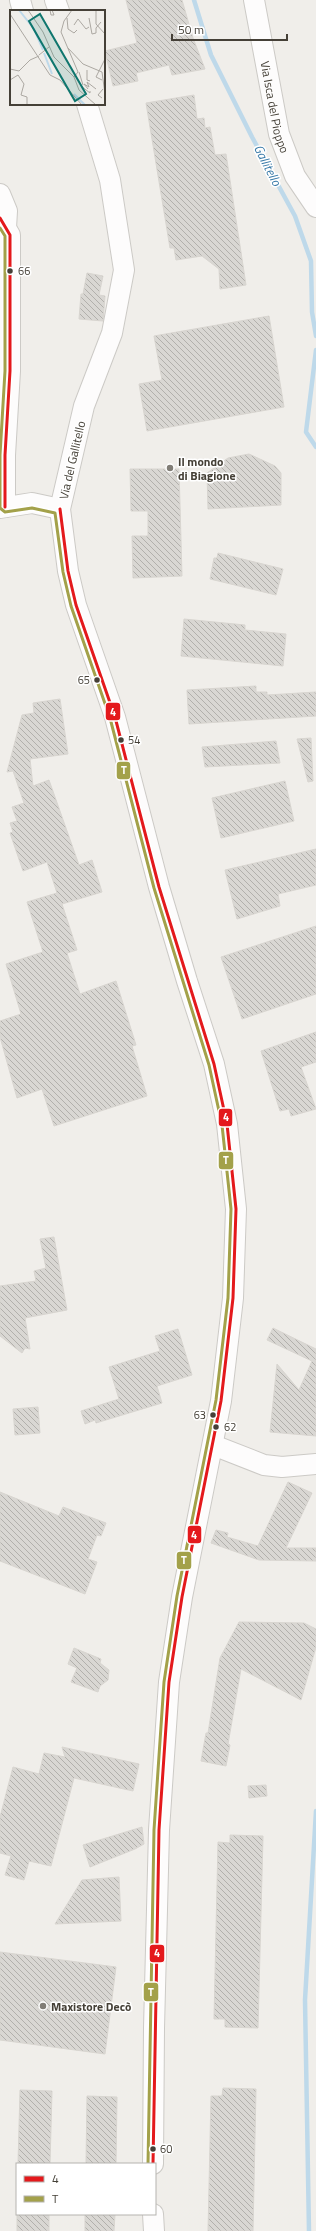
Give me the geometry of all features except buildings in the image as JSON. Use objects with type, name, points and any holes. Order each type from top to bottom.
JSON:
[{"type":"street","points":[[20,0],[23,10]]},
{"type":"street","points":[[55,0],[59,10]]},
{"type":"street","name":"Via Isca del Pioppo","points":[[254,0],[279,134],[295,176],[316,207]]},
{"type":"street","name":"Via del Gallitello","points":[[87,105],[110,180],[124,270],[112,333],[84,406],[60,509],[68,571],[76,605],[115,717],[159,887],[214,1064],[227,1124],[236,1209],[233,1298],[221,1401],[182,1597],[169,1682],[159,1830],[154,2028],[153,2163]]},
{"type":"street","points":[[0,194],[7,211],[3,223],[10,235],[10,371],[2,508],[32,503],[60,509]]},
{"type":"street","points":[[213,1445],[264,1465],[282,1467],[316,1464]]},
{"type":"street","points":[[153,2215],[154,2231]]},
{"type":"waterway","name":"Gallitello","points":[[194,0],[211,55],[252,137],[295,216],[311,261],[312,312],[316,336]]},
{"type":"waterway","name":"Gallitello","points":[[316,350],[306,432],[316,447]]},
{"type":"waterway","name":"Gallitello","points":[[309,2231],[305,2000],[316,1811]]},
{"type":"transit line","name":"4","points":[[0,218],[10,235],[10,371],[5,455],[5,507]]},
{"type":"transit line","name":"T","points":[[0,228],[5,236],[5,371],[0,455],[0,508],[5,512],[32,508],[55,513],[63,572],[71,606],[110,718],[154,888],[209,1065],[222,1125],[231,1209],[228,1298],[216,1400],[177,1596],[164,1682],[154,1830],[148,2163]]},
{"type":"transit line","name":"4","points":[[60,509],[68,571],[76,605],[115,717],[159,887],[214,1064],[227,1124],[236,1209],[233,1298],[221,1401],[182,1597],[169,1682],[159,1830],[153,2163]]},
{"type":"place","name":"66","points":[[10,271]]},
{"type":"place","name":"Il mondo di Biagione","points":[[170,468]]},
{"type":"place","name":"65","points":[[97,680]]},
{"type":"place","name":"54","points":[[121,740]]},
{"type":"place","name":"63","points":[[213,1415]]},
{"type":"place","name":"62","points":[[216,1427]]},
{"type":"place","name":"Maxistore Decò","points":[[43,2006]]},
{"type":"place","name":"60","points":[[153,2149]]}]
